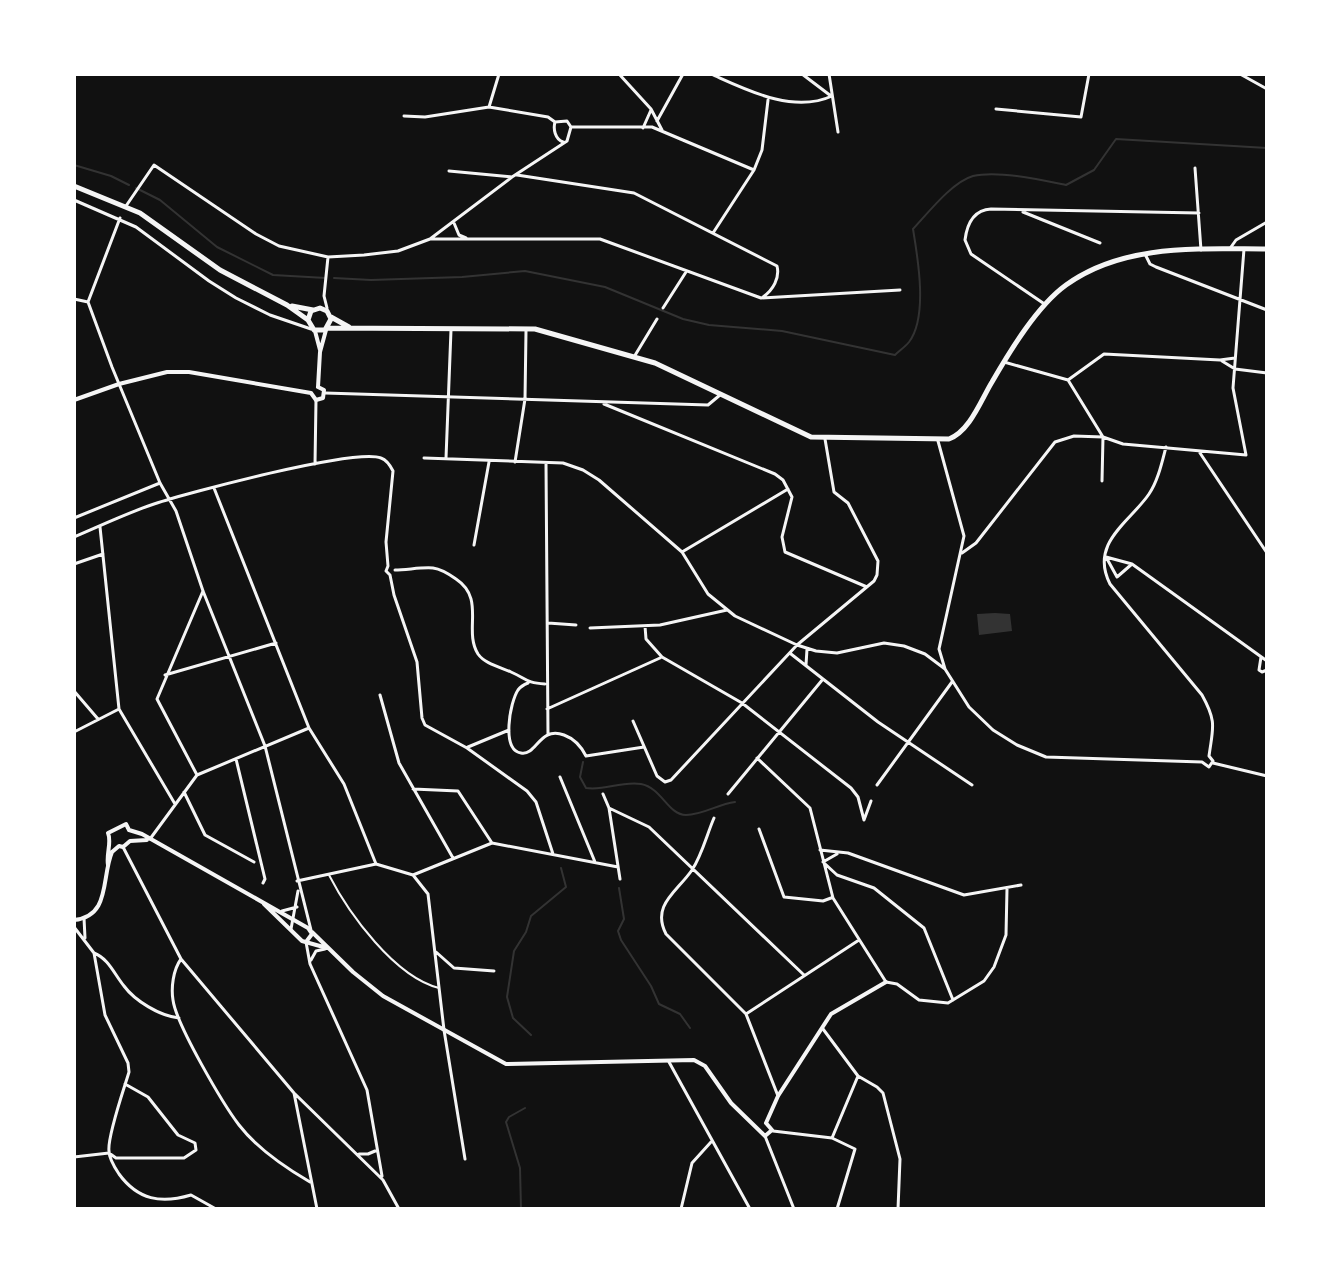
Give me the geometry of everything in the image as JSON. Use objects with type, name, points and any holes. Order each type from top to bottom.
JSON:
[{"type":"main road","points":[[74,186],[126,206],[155,222],[235,280],[287,305],[308,320],[314,330],[350,327],[364,330],[526,328],[655,363],[806,436],[825,439],[952,438],[967,425],[1004,362],[1046,305],[1076,279],[1145,254],[1267,249]]},
{"type":"main road","points":[[287,305],[329,314],[350,327]]},
{"type":"main road","points":[[308,320],[314,309]]},
{"type":"main road","points":[[327,329],[329,314]]},
{"type":"street","points":[[489,107],[499,74]]},
{"type":"street","points":[[619,74],[651,109],[662,130]]},
{"type":"street","points":[[657,121],[683,74]]},
{"type":"street","points":[[711,74],[768,100],[820,102],[832,96]]},
{"type":"street","points":[[802,74],[832,96]]},
{"type":"street","points":[[829,74],[838,132]]},
{"type":"street","points":[[996,109],[1081,117],[1089,74]]},
{"type":"street","points":[[1240,74],[1267,89]]},
{"type":"street","points":[[713,233],[754,170],[762,150],[768,100]]},
{"type":"street","points":[[404,116],[425,117],[489,107],[548,117],[555,122],[567,121],[571,127]]},
{"type":"street","points":[[643,128],[651,109]]},
{"type":"street","points":[[555,122],[553,128],[556,136],[565,142]]},
{"type":"street","points":[[571,127],[652,127],[754,170]]},
{"type":"street","points":[[126,206],[154,165],[256,234],[279,246],[328,257],[398,251],[430,239],[454,223],[514,176],[565,142],[571,127]]},
{"type":"street","points":[[1195,168],[1201,250]]},
{"type":"street","points":[[449,171],[514,176],[634,193],[777,266],[779,273],[771,291],[761,298]]},
{"type":"street","points":[[74,200],[120,218],[145,232],[236,298],[270,315],[314,330],[320,352]]},
{"type":"street","points":[[1046,305],[971,254],[965,240],[975,214],[982,209],[1199,213]]},
{"type":"street","points":[[1020,211],[1100,243]]},
{"type":"street","points":[[120,218],[88,302],[160,483],[176,511],[203,591],[265,746],[311,931],[312,937],[306,942]]},
{"type":"street","points":[[1229,249],[1236,240],[1267,222]]},
{"type":"street","points":[[454,223],[459,235],[469,240]]},
{"type":"street","points":[[430,239],[600,239],[761,298],[900,290]]},
{"type":"street","points":[[962,553],[976,543],[1055,442],[1074,436],[1103,437],[1123,444],[1246,455],[1233,388],[1244,249]]},
{"type":"street","points":[[1145,254],[1150,264],[1156,267],[1267,310]]},
{"type":"street","points":[[328,257],[324,296],[329,314]]},
{"type":"street","points":[[663,308],[686,272]]},
{"type":"street","points":[[314,309],[324,296]]},
{"type":"street","points":[[74,299],[88,302]]},
{"type":"street","points":[[634,357],[657,319]]},
{"type":"street","points":[[515,462],[525,399],[526,328]]},
{"type":"street","points":[[311,393],[318,387],[320,352],[327,329]]},
{"type":"street","points":[[446,458],[451,330]]},
{"type":"street","points":[[1068,380],[1104,354],[1220,360],[1236,358]]},
{"type":"street","points":[[1220,360],[1235,369],[1267,373]]},
{"type":"street","points":[[1004,362],[1068,380],[1103,437],[1102,481]]},
{"type":"street","points":[[74,400],[167,372],[189,372],[311,393],[316,400],[315,464]]},
{"type":"street","points":[[318,387],[325,393],[602,403],[708,405],[720,395]]},
{"type":"street","points":[[316,400],[325,393]]},
{"type":"street","points":[[602,403],[766,470],[783,480],[792,497],[782,537],[785,552],[867,587]]},
{"type":"street","points":[[633,721],[657,776],[665,782],[677,775],[797,645],[867,587],[877,575],[878,561],[848,503],[834,492],[825,439]]},
{"type":"street","points":[[937,439],[964,536],[939,649],[945,669],[969,707],[993,730],[1046,757],[1202,762],[1207,767],[1213,763],[1267,776]]},
{"type":"street","points":[[1166,447],[1150,494],[1116,528],[1108,545],[1104,573],[1202,695],[1212,712],[1215,725],[1209,756]]},
{"type":"street","points":[[1199,452],[1267,553]]},
{"type":"street","points":[[74,537],[169,499],[315,464],[368,456],[381,458],[390,464],[393,471],[386,572],[390,575],[417,662],[425,725],[467,748],[527,791],[536,802],[553,854]]},
{"type":"street","points":[[424,458],[563,463],[583,470],[599,480],[682,552],[708,594],[727,610],[808,648],[837,653],[884,643],[904,646],[925,654],[945,669]]},
{"type":"street","points":[[474,545],[489,461]]},
{"type":"street","points":[[546,463],[548,657],[545,684],[548,734]]},
{"type":"street","points":[[74,518],[160,483]]},
{"type":"street","points":[[214,488],[309,728],[344,784],[376,864]]},
{"type":"street","points":[[682,552],[736,517],[788,489]]},
{"type":"street","points":[[100,526],[119,709],[175,804]]},
{"type":"street","points":[[964,536],[976,543]]},
{"type":"street","points":[[74,564],[103,554]]},
{"type":"street","points":[[1106,557],[1132,564],[1267,661]]},
{"type":"street","points":[[1106,557],[1117,577],[1132,564]]},
{"type":"street","points":[[388,566],[395,570],[432,568],[448,573],[461,582],[472,600],[474,643],[478,655],[528,683]]},
{"type":"street","points":[[390,575],[395,570]]},
{"type":"street","points":[[197,775],[157,699],[203,591]]},
{"type":"street","points":[[590,628],[685,621],[727,610]]},
{"type":"street","points":[[547,623],[576,625]]},
{"type":"street","points":[[645,626],[646,639],[662,657],[742,703],[781,730],[851,788],[858,797],[864,820],[871,801]]},
{"type":"street","points":[[165,675],[276,643]]},
{"type":"street","points":[[806,665],[808,648]]},
{"type":"street","points":[[925,654],[939,649]]},
{"type":"street","points":[[790,653],[878,722],[972,785]]},
{"type":"street","points":[[547,709],[662,657]]},
{"type":"street","points":[[1261,657],[1259,670],[1267,670]]},
{"type":"street","points":[[728,794],[823,679]]},
{"type":"street","points":[[877,785],[952,682]]},
{"type":"street","points":[[545,684],[528,683],[519,688],[509,730],[509,743],[515,750],[522,753],[532,749],[548,734],[558,733],[581,746],[586,756],[644,747]]},
{"type":"street","points":[[74,691],[98,719]]},
{"type":"street","points":[[380,695],[399,763],[454,859]]},
{"type":"street","points":[[74,732],[119,709]]},
{"type":"street","points":[[150,840],[197,775],[309,728]]},
{"type":"street","points":[[467,748],[509,730]]},
{"type":"street","points":[[1202,762],[1203,757],[1209,756]]},
{"type":"street","points":[[1209,756],[1213,763]]},
{"type":"street","points":[[757,758],[806,802],[812,813],[833,898],[886,982]]},
{"type":"street","points":[[236,759],[265,879],[263,883]]},
{"type":"street","points":[[560,777],[595,862]]},
{"type":"street","points":[[413,789],[458,791],[492,843]]},
{"type":"street","points":[[184,792],[205,835],[254,862]]},
{"type":"street","points":[[603,794],[609,808],[620,879]]},
{"type":"street","points":[[609,808],[649,827],[804,975]]},
{"type":"street","points":[[714,818],[693,869],[663,903],[661,925],[666,934],[746,1014],[778,1096]]},
{"type":"street","points":[[130,841],[126,824],[108,833],[121,846],[181,959],[294,1093],[383,1180],[399,1209]]},
{"type":"street","points":[[759,829],[784,897],[823,901],[833,898]]},
{"type":"street","points":[[129,830],[136,831],[279,911],[311,931],[383,996],[506,1064],[694,1060],[705,1066],[731,1103],[765,1136],[794,1209]]},
{"type":"street","points":[[108,865],[107,850],[111,839]]},
{"type":"street","points":[[74,920],[84,918],[101,905],[112,852],[130,841],[150,840]]},
{"type":"street","points":[[413,875],[492,843],[618,867]]},
{"type":"street","points":[[820,850],[848,853],[964,895],[1021,885]]},
{"type":"street","points":[[823,862],[837,854]]},
{"type":"street","points":[[823,862],[837,875],[874,888],[924,928],[953,1000]]},
{"type":"street","points":[[297,881],[376,864],[413,875],[428,894],[444,1030],[465,1159]]},
{"type":"street","points":[[328,874],[372,940],[415,976],[439,988]]},
{"type":"street","points":[[827,877],[837,875]]},
{"type":"street","points":[[291,929],[299,888]]},
{"type":"street","points":[[759,1128],[766,1123],[778,1096],[821,1026],[836,1010],[886,982],[897,984],[919,1000],[948,1003],[984,981],[994,967],[1006,935],[1007,889]]},
{"type":"street","points":[[255,897],[306,942],[329,949]]},
{"type":"street","points":[[279,911],[297,907]]},
{"type":"street","points":[[84,918],[85,938]]},
{"type":"street","points":[[74,927],[94,953],[105,1015],[128,1063],[109,1153],[125,1181],[145,1198],[172,1201],[191,1195],[216,1209]]},
{"type":"street","points":[[299,937],[299,931],[304,927]]},
{"type":"street","points":[[746,1014],[859,940]]},
{"type":"street","points":[[306,942],[310,964],[367,1090],[375,1150],[383,1180]]},
{"type":"street","points":[[310,964],[316,951],[329,949]]},
{"type":"street","points":[[436,952],[454,968],[494,971]]},
{"type":"street","points":[[94,953],[102,956],[132,995],[167,1017],[179,1018]]},
{"type":"street","points":[[181,959],[171,989],[173,1004],[238,1123],[295,1173],[310,1182]]},
{"type":"street","points":[[821,1026],[858,1076],[883,1093],[900,1159],[898,1209]]},
{"type":"street","points":[[668,1060],[750,1209]]},
{"type":"street","points":[[832,1138],[858,1076]]},
{"type":"street","points":[[74,1157],[109,1153],[116,1158],[184,1158],[192,1155],[198,1146],[178,1135],[148,1097],[125,1084]]},
{"type":"street","points":[[294,1093],[317,1209]]},
{"type":"street","points":[[766,1123],[772,1130]]},
{"type":"street","points":[[765,1136],[772,1130],[832,1138],[855,1149],[837,1209]]},
{"type":"street","points":[[681,1209],[692,1163],[712,1141]]},
{"type":"street","points":[[359,1154],[375,1150]]},
{"type":"shaded area","points":[[977,614],[1010,614],[1012,631],[979,635]]},
{"type":"waterway","points":[[334,278],[462,277],[525,271],[605,287],[683,319],[709,325],[782,331],[895,355],[909,342],[918,318],[920,287],[913,229],[965,179],[995,174],[1066,185],[1094,170],[1116,139],[1267,148]]},
{"type":"waterway","points":[[74,165],[129,185]]},
{"type":"waterway","points":[[136,188],[160,200],[217,247],[273,275],[326,278]]},
{"type":"waterway","points":[[583,762],[580,777],[586,788],[641,784],[648,786],[680,814],[698,813],[735,802]]},
{"type":"waterway","points":[[531,1035],[513,1018],[507,997],[514,951],[526,932],[531,916],[566,887],[561,868]]},
{"type":"waterway","points":[[619,888],[624,919],[618,931],[621,940],[659,1004],[680,1014],[690,1028]]},
{"type":"waterway","points":[[521,1209],[520,1168],[506,1122],[525,1108]]}]
